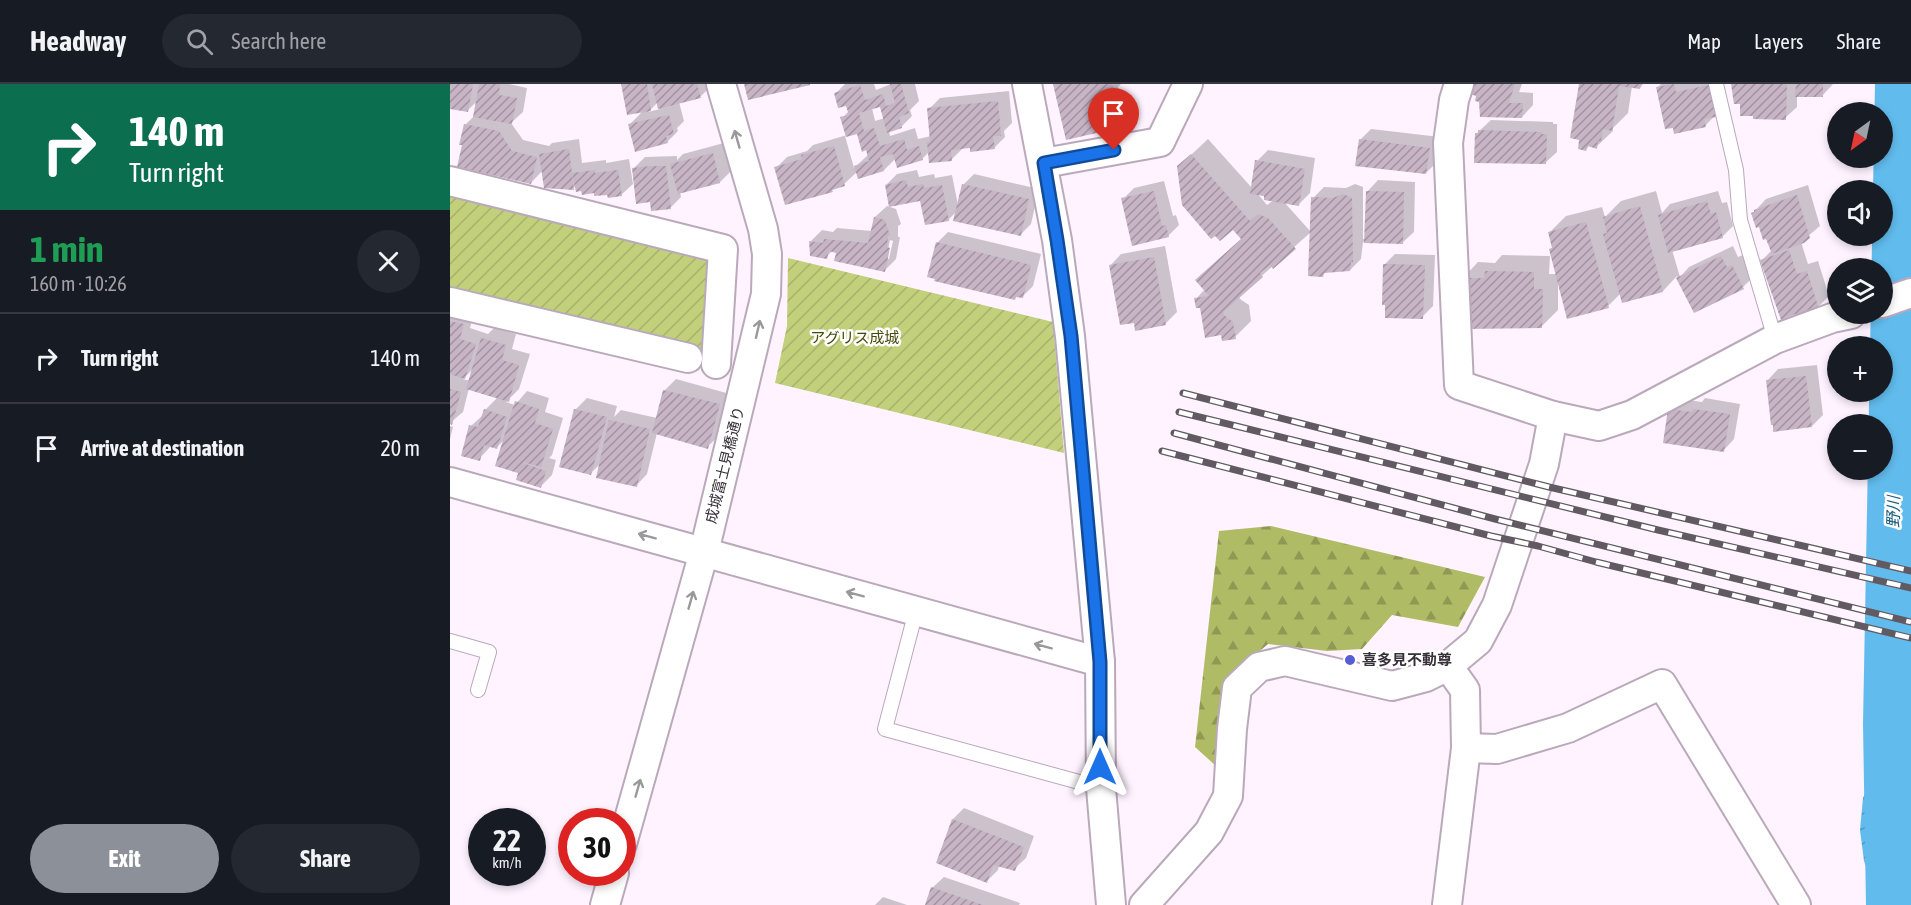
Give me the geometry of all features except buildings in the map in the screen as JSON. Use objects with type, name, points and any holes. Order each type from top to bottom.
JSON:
[{"type":"street","name":"成城富士見橋通り","points":[[632,808],[704,552],[766,294],[767,254],[763,229],[721,84]]},
{"type":"street","points":[[1027,84],[1044,163],[1071,336],[1100,662],[1101,788],[1111,905]]},
{"type":"street","points":[[1044,163],[1160,142],[1188,84]]},
{"type":"street","points":[[1459,84],[1454,100],[1448,143],[1459,385],[1553,416],[1599,426],[1632,415],[1775,339],[1827,320]]},
{"type":"street","points":[[450,181],[723,249],[704,361]]},
{"type":"street","points":[[1893,299],[1911,293]]},
{"type":"street","points":[[450,302],[704,361],[747,376]]},
{"type":"street","points":[[1144,905],[1209,832],[1228,796],[1237,688],[1259,667],[1285,661],[1392,686],[1426,677],[1449,666],[1478,641],[1497,605],[1544,464],[1553,416]]},
{"type":"street","points":[[450,482],[1100,662]]},
{"type":"street","points":[[1447,905],[1466,748],[1464,690],[1449,666]]},
{"type":"street","points":[[1466,748],[1497,749],[1568,728],[1662,684],[1796,905]]},
{"type":"street","points":[[605,905],[610,886]]},
{"type":"lane","points":[[1716,84],[1736,170],[1740,220],[1775,339]]},
{"type":"lane","points":[[916,611],[885,729],[1101,788]]},
{"type":"lane","points":[[450,641],[489,652],[478,690]]},
{"type":"green space","points":[[450,187],[716,255],[709,356],[450,292]]},
{"type":"green space","name":"アグリス成城","points":[[788,258],[1053,322],[1064,453],[775,383],[787,326]]},
{"type":"green space","points":[[1271,526],[1485,577],[1458,627],[1392,615],[1362,649],[1327,651],[1268,644],[1234,673],[1216,766],[1195,747],[1219,531]]},
{"type":"water","points":[[1877,690],[1898,697],[1894,728],[1904,733],[1911,731],[1911,774],[1905,782],[1898,844],[1901,858],[1910,864],[1908,905],[1883,905],[1872,885],[1864,861],[1860,830],[1863,798],[1881,751]]},
{"type":"waterway","name":"野川","points":[[1892,905],[1889,724],[1901,84]]},
{"type":"railway","points":[[1183,393],[1549,487],[1911,571]]},
{"type":"railway","points":[[1179,412],[1658,530],[1911,588]]},
{"type":"railway","points":[[1174,433],[1495,519],[1911,622]]},
{"type":"railway","points":[[1162,451],[1491,536],[1911,638]]},
{"type":"place","name":"喜多見不動尊","points":[[1350,660]]},
{"type":"route","points":[[1100,767],[1100,662],[1071,336],[1044,163],[1114,150]]}]
